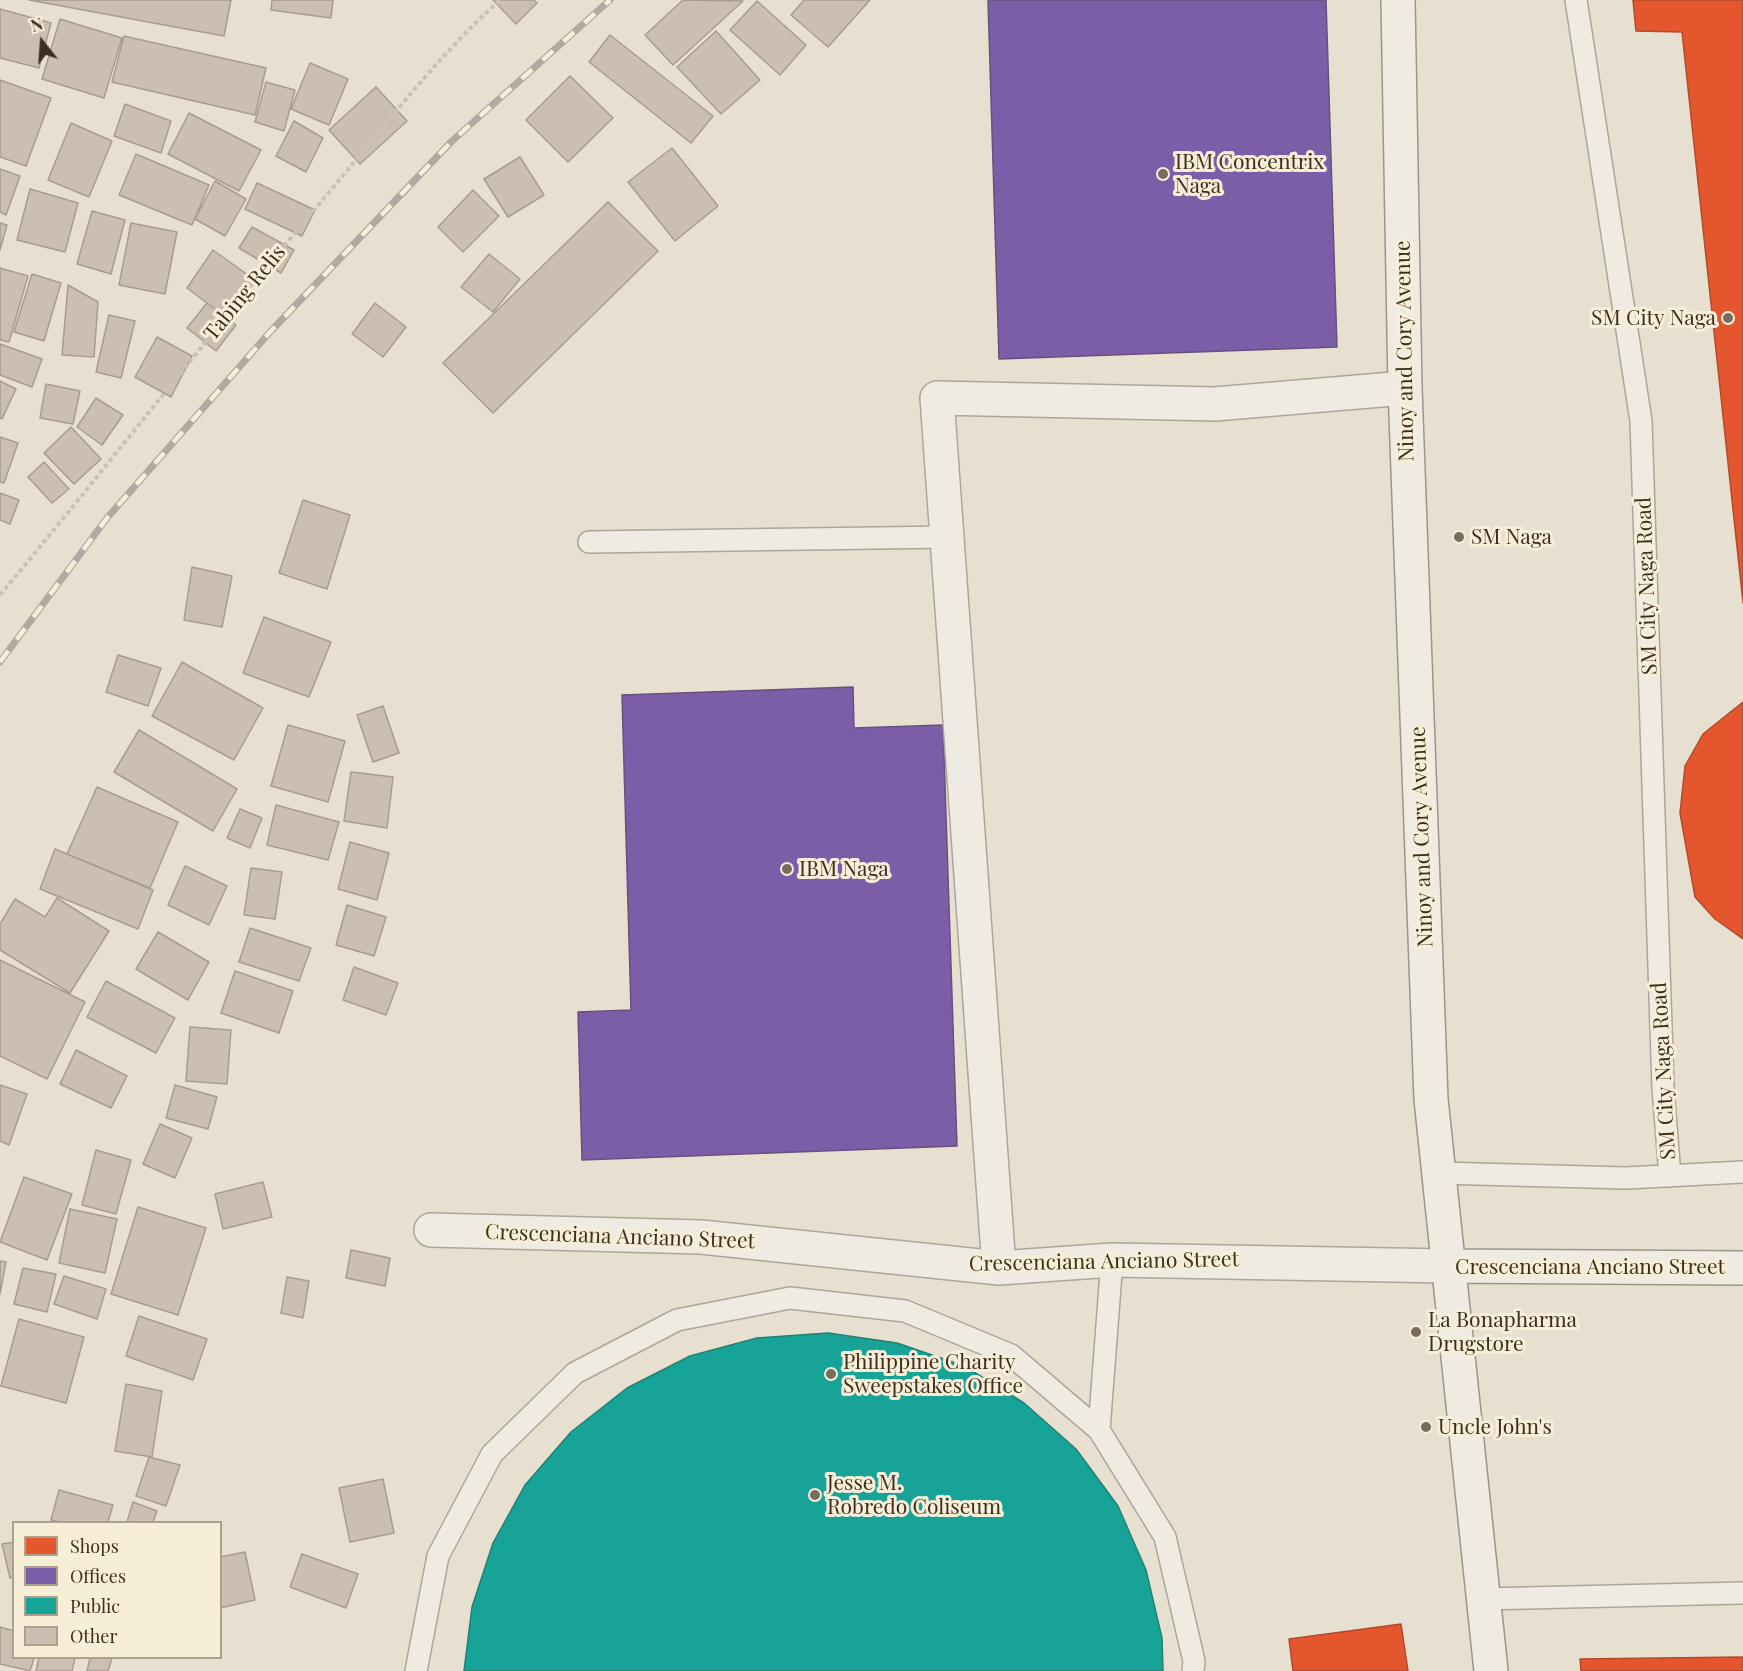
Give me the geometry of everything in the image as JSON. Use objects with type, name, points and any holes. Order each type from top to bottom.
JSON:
[{"type":"street","name":"Ninoy and Cory Avenue","points":[[1398,0],[1406,388],[1431,1100],[1491,1671]]},
{"type":"street","points":[[999,1268],[949,537],[937,398],[1215,404],[1406,388]]},
{"type":"street","name":"Crescenciana Anciano Street","points":[[431,1230],[701,1237],[999,1268],[1112,1260],[1743,1268]]},
{"type":"lane","name":"SM City Naga Road","points":[[1576,0],[1641,421],[1663,1088],[1670,1176]]},
{"type":"lane","points":[[589,542],[949,537]]},
{"type":"lane","name":"SM City Naga Road","points":[[1439,1173],[1626,1178],[1743,1172]]},
{"type":"lane","points":[[1099,1430],[1112,1260]]},
{"type":"lane","points":[[416,1671],[438,1556],[492,1454],[575,1373],[677,1320],[790,1298],[905,1311],[1011,1355],[1099,1430],[1165,1537],[1194,1660],[1192,1671]]},
{"type":"lane","points":[[1482,1599],[1743,1593]]},
{"type":"path","name":"Tabing Relis","points":[[0,595],[457,39],[500,0]]},
{"type":"building: Shops","name":"SM City Naga","points":[[1633,0],[1743,0],[1743,603],[1682,32],[1636,31]]},
{"type":"building: Shops","points":[[1743,702],[1743,939],[1715,919],[1695,897],[1680,813],[1685,766],[1703,734]]},
{"type":"building: Shops","points":[[1401,1624],[1408,1671],[1293,1671],[1289,1639]]},
{"type":"building: Shops","points":[[1743,1657],[1743,1671],[1581,1671],[1580,1659]]},
{"type":"building: Offices","name":"IBM Concentrix Naga","points":[[988,0],[1326,0],[1337,347],[999,359]]},
{"type":"building: Offices","name":"IBM Naga","points":[[853,687],[854,728],[943,725],[957,1146],[582,1160],[578,1012],[631,1010],[622,695]]},
{"type":"building: Public","name":"Jesse M. Robredo Coliseum","points":[[828,1333],[897,1343],[964,1366],[1024,1403],[1076,1449],[1118,1506],[1146,1570],[1162,1638],[1163,1671],[464,1671],[472,1607],[493,1543],[525,1485],[571,1432],[627,1388],[690,1356],[757,1338]]},
{"type":"building: Other","points":[[29,0],[231,0],[224,36]]},
{"type":"building: Other","points":[[272,0],[333,0],[331,18],[271,10]]},
{"type":"building: Other","points":[[493,0],[534,0],[537,3],[516,24]]},
{"type":"building: Other","points":[[683,0],[743,1],[673,65],[645,35]]},
{"type":"building: Other","points":[[804,0],[870,0],[828,47],[791,15]]},
{"type":"building: Other","points":[[757,1],[806,45],[780,75],[730,30]]},
{"type":"building: Other","points":[[0,9],[51,23],[39,68],[0,58]]},
{"type":"building: Other","points":[[60,19],[122,38],[104,98],[42,79]]},
{"type":"building: Other","points":[[716,31],[760,80],[721,114],[677,67]]},
{"type":"building: Other","points":[[610,35],[713,116],[691,143],[589,62]]},
{"type":"building: Other","points":[[124,36],[266,68],[255,115],[112,82]]},
{"type":"building: Other","points":[[310,63],[348,79],[329,125],[291,109]]},
{"type":"building: Other","points":[[570,76],[613,118],[568,162],[526,120]]},
{"type":"building: Other","points":[[0,80],[51,98],[26,166],[0,157]]},
{"type":"building: Other","points":[[266,82],[295,90],[284,131],[255,122]]},
{"type":"building: Other","points":[[376,87],[407,121],[360,164],[329,130]]},
{"type":"building: Other","points":[[125,104],[171,121],[161,153],[114,136]]},
{"type":"building: Other","points":[[189,113],[261,150],[239,191],[168,154]]},
{"type":"building: Other","points":[[294,121],[323,138],[306,172],[276,156]]},
{"type":"building: Other","points":[[71,123],[112,141],[89,197],[48,180]]},
{"type":"building: Other","points":[[672,148],[718,206],[675,241],[628,182]]},
{"type":"building: Other","points":[[136,154],[209,185],[192,225],[119,195]]},
{"type":"building: Other","points":[[520,157],[544,195],[508,217],[484,179]]},
{"type":"building: Other","points":[[0,169],[20,176],[6,215],[0,212]]},
{"type":"building: Other","points":[[215,181],[246,199],[225,236],[195,219]]},
{"type":"building: Other","points":[[257,183],[315,210],[302,236],[245,209]]},
{"type":"building: Other","points":[[30,189],[78,203],[65,252],[17,240]]},
{"type":"building: Other","points":[[473,190],[499,216],[463,252],[438,227]]},
{"type":"building: Other","points":[[608,202],[658,251],[493,413],[443,363]]},
{"type":"building: Other","points":[[92,211],[125,220],[111,274],[77,264]]},
{"type":"building: Other","points":[[0,223],[7,225],[0,250]]},
{"type":"building: Other","points":[[131,223],[177,232],[165,294],[119,285]]},
{"type":"building: Other","points":[[252,227],[294,250],[281,273],[239,248]]},
{"type":"building: Other","points":[[213,250],[255,280],[227,318],[187,288]]},
{"type":"building: Other","points":[[489,254],[520,279],[493,312],[461,287]]},
{"type":"building: Other","points":[[0,268],[28,276],[9,342],[0,340]]},
{"type":"building: Other","points":[[32,274],[61,283],[44,341],[14,332]]},
{"type":"building: Other","points":[[68,285],[98,302],[94,357],[62,355]]},
{"type":"building: Other","points":[[207,303],[236,325],[216,351],[187,328]]},
{"type":"building: Other","points":[[375,303],[406,327],[383,357],[352,334]]},
{"type":"building: Other","points":[[109,315],[135,321],[121,378],[96,372]]},
{"type":"building: Other","points":[[157,337],[192,356],[171,397],[135,377]]},
{"type":"building: Other","points":[[0,344],[42,359],[32,387],[0,375]]},
{"type":"building: Other","points":[[0,381],[16,389],[2,419],[0,418]]},
{"type":"building: Other","points":[[46,384],[80,391],[73,424],[40,418]]},
{"type":"building: Other","points":[[96,398],[123,415],[102,445],[77,427]]},
{"type":"building: Other","points":[[71,427],[101,459],[74,484],[44,453]]},
{"type":"building: Other","points":[[0,437],[18,443],[4,483],[0,482]]},
{"type":"building: Other","points":[[44,462],[69,489],[52,503],[28,477]]},
{"type":"building: Other","points":[[0,493],[19,500],[10,524],[0,520]]},
{"type":"building: Other","points":[[303,500],[350,515],[327,589],[279,573]]},
{"type":"building: Other","points":[[192,567],[232,576],[222,627],[184,620]]},
{"type":"building: Other","points":[[264,617],[331,642],[309,697],[243,673]]},
{"type":"building: Other","points":[[118,655],[161,668],[148,706],[106,692]]},
{"type":"building: Other","points":[[182,662],[263,708],[234,760],[152,716]]},
{"type":"building: Other","points":[[383,706],[399,753],[373,762],[357,715]]},
{"type":"building: Other","points":[[288,725],[345,741],[328,802],[271,786]]},
{"type":"building: Other","points":[[139,730],[237,789],[213,831],[114,772]]},
{"type":"building: Other","points":[[351,772],[393,777],[387,828],[344,821]]},
{"type":"building: Other","points":[[97,787],[178,822],[150,888],[67,854]]},
{"type":"building: Other","points":[[276,805],[339,822],[328,860],[267,845]]},
{"type":"building: Other","points":[[240,809],[262,818],[250,848],[227,838]]},
{"type":"building: Other","points":[[350,842],[389,853],[377,900],[338,889]]},
{"type":"building: Other","points":[[55,849],[153,890],[138,929],[40,889]]},
{"type":"building: Other","points":[[185,866],[227,886],[209,925],[168,905]]},
{"type":"building: Other","points":[[251,868],[282,872],[275,919],[244,915]]},
{"type":"building: Other","points":[[57,898],[109,931],[70,993],[0,950],[0,924],[15,899],[45,917]]},
{"type":"building: Other","points":[[347,905],[386,917],[374,956],[336,945]]},
{"type":"building: Other","points":[[250,928],[311,948],[299,981],[239,962]]},
{"type":"building: Other","points":[[158,932],[209,962],[188,1000],[136,969]]},
{"type":"building: Other","points":[[0,960],[85,1002],[47,1079],[0,1056]]},
{"type":"building: Other","points":[[354,967],[398,983],[386,1015],[343,1000]]},
{"type":"building: Other","points":[[235,971],[293,991],[279,1033],[221,1013]]},
{"type":"building: Other","points":[[106,981],[175,1018],[156,1053],[87,1017]]},
{"type":"building: Other","points":[[190,1027],[231,1030],[227,1084],[186,1081]]},
{"type":"building: Other","points":[[76,1050],[127,1076],[111,1108],[60,1084]]},
{"type":"building: Other","points":[[0,1085],[27,1094],[9,1145],[0,1141]]},
{"type":"building: Other","points":[[175,1085],[217,1097],[208,1129],[166,1118]]},
{"type":"building: Other","points":[[160,1124],[192,1138],[175,1178],[143,1164]]},
{"type":"building: Other","points":[[96,1150],[131,1160],[116,1214],[82,1205]]},
{"type":"building: Other","points":[[24,1177],[72,1194],[47,1260],[0,1242]]},
{"type":"building: Other","points":[[263,1182],[272,1217],[223,1229],[215,1194]]},
{"type":"building: Other","points":[[138,1207],[206,1228],[178,1315],[111,1294]]},
{"type":"building: Other","points":[[70,1209],[117,1219],[105,1273],[59,1263]]},
{"type":"building: Other","points":[[351,1250],[390,1258],[385,1286],[346,1278]]},
{"type":"building: Other","points":[[0,1261],[6,1262],[0,1294]]},
{"type":"building: Other","points":[[23,1268],[56,1274],[47,1312],[14,1304]]},
{"type":"building: Other","points":[[64,1276],[106,1289],[97,1319],[54,1304]]},
{"type":"building: Other","points":[[287,1277],[309,1281],[303,1318],[281,1313]]},
{"type":"building: Other","points":[[139,1316],[207,1339],[193,1380],[126,1356]]},
{"type":"building: Other","points":[[19,1319],[84,1337],[66,1403],[1,1386]]},
{"type":"building: Other","points":[[126,1384],[162,1391],[152,1457],[115,1451]]},
{"type":"building: Other","points":[[149,1457],[180,1465],[166,1506],[136,1496]]},
{"type":"building: Other","points":[[383,1479],[394,1533],[350,1542],[339,1488]]},
{"type":"building: Other","points":[[59,1490],[113,1505],[108,1521],[51,1520]]},
{"type":"building: Other","points":[[133,1502],[157,1511],[153,1521],[127,1521]]},
{"type":"building: Other","points":[[12,1542],[12,1578],[10,1578],[2,1544]]},
{"type":"building: Other","points":[[245,1552],[255,1600],[222,1608],[222,1557]]},
{"type":"building: Other","points":[[302,1554],[358,1574],[346,1608],[290,1587]]},
{"type":"building: Other","points":[[0,1627],[12,1630],[12,1659],[34,1659],[30,1671],[0,1664]]},
{"type":"building: Other","points":[[39,1659],[75,1659],[72,1671],[36,1671]]},
{"type":"building: Other","points":[[90,1659],[112,1659],[108,1671],[87,1671]]},
{"type":"railway","points":[[0,662],[107,518],[270,332],[452,141],[610,0]]},
{"type":"place","name":"IBM Concentrix Naga","points":[[1163,174]]},
{"type":"place","name":"SM City Naga","points":[[1728,318]]},
{"type":"place","name":"SM Naga","points":[[1459,537]]},
{"type":"place","name":"IBM Naga","points":[[787,869]]},
{"type":"place","name":"La Bonapharma Drugstore","points":[[1416,1332]]},
{"type":"place","name":"Philippine Charity Sweepstakes Office","points":[[831,1374]]},
{"type":"place","name":"Uncle John's","points":[[1426,1427]]},
{"type":"place","name":"Jesse M. Robredo Coliseum","points":[[815,1495]]}]
